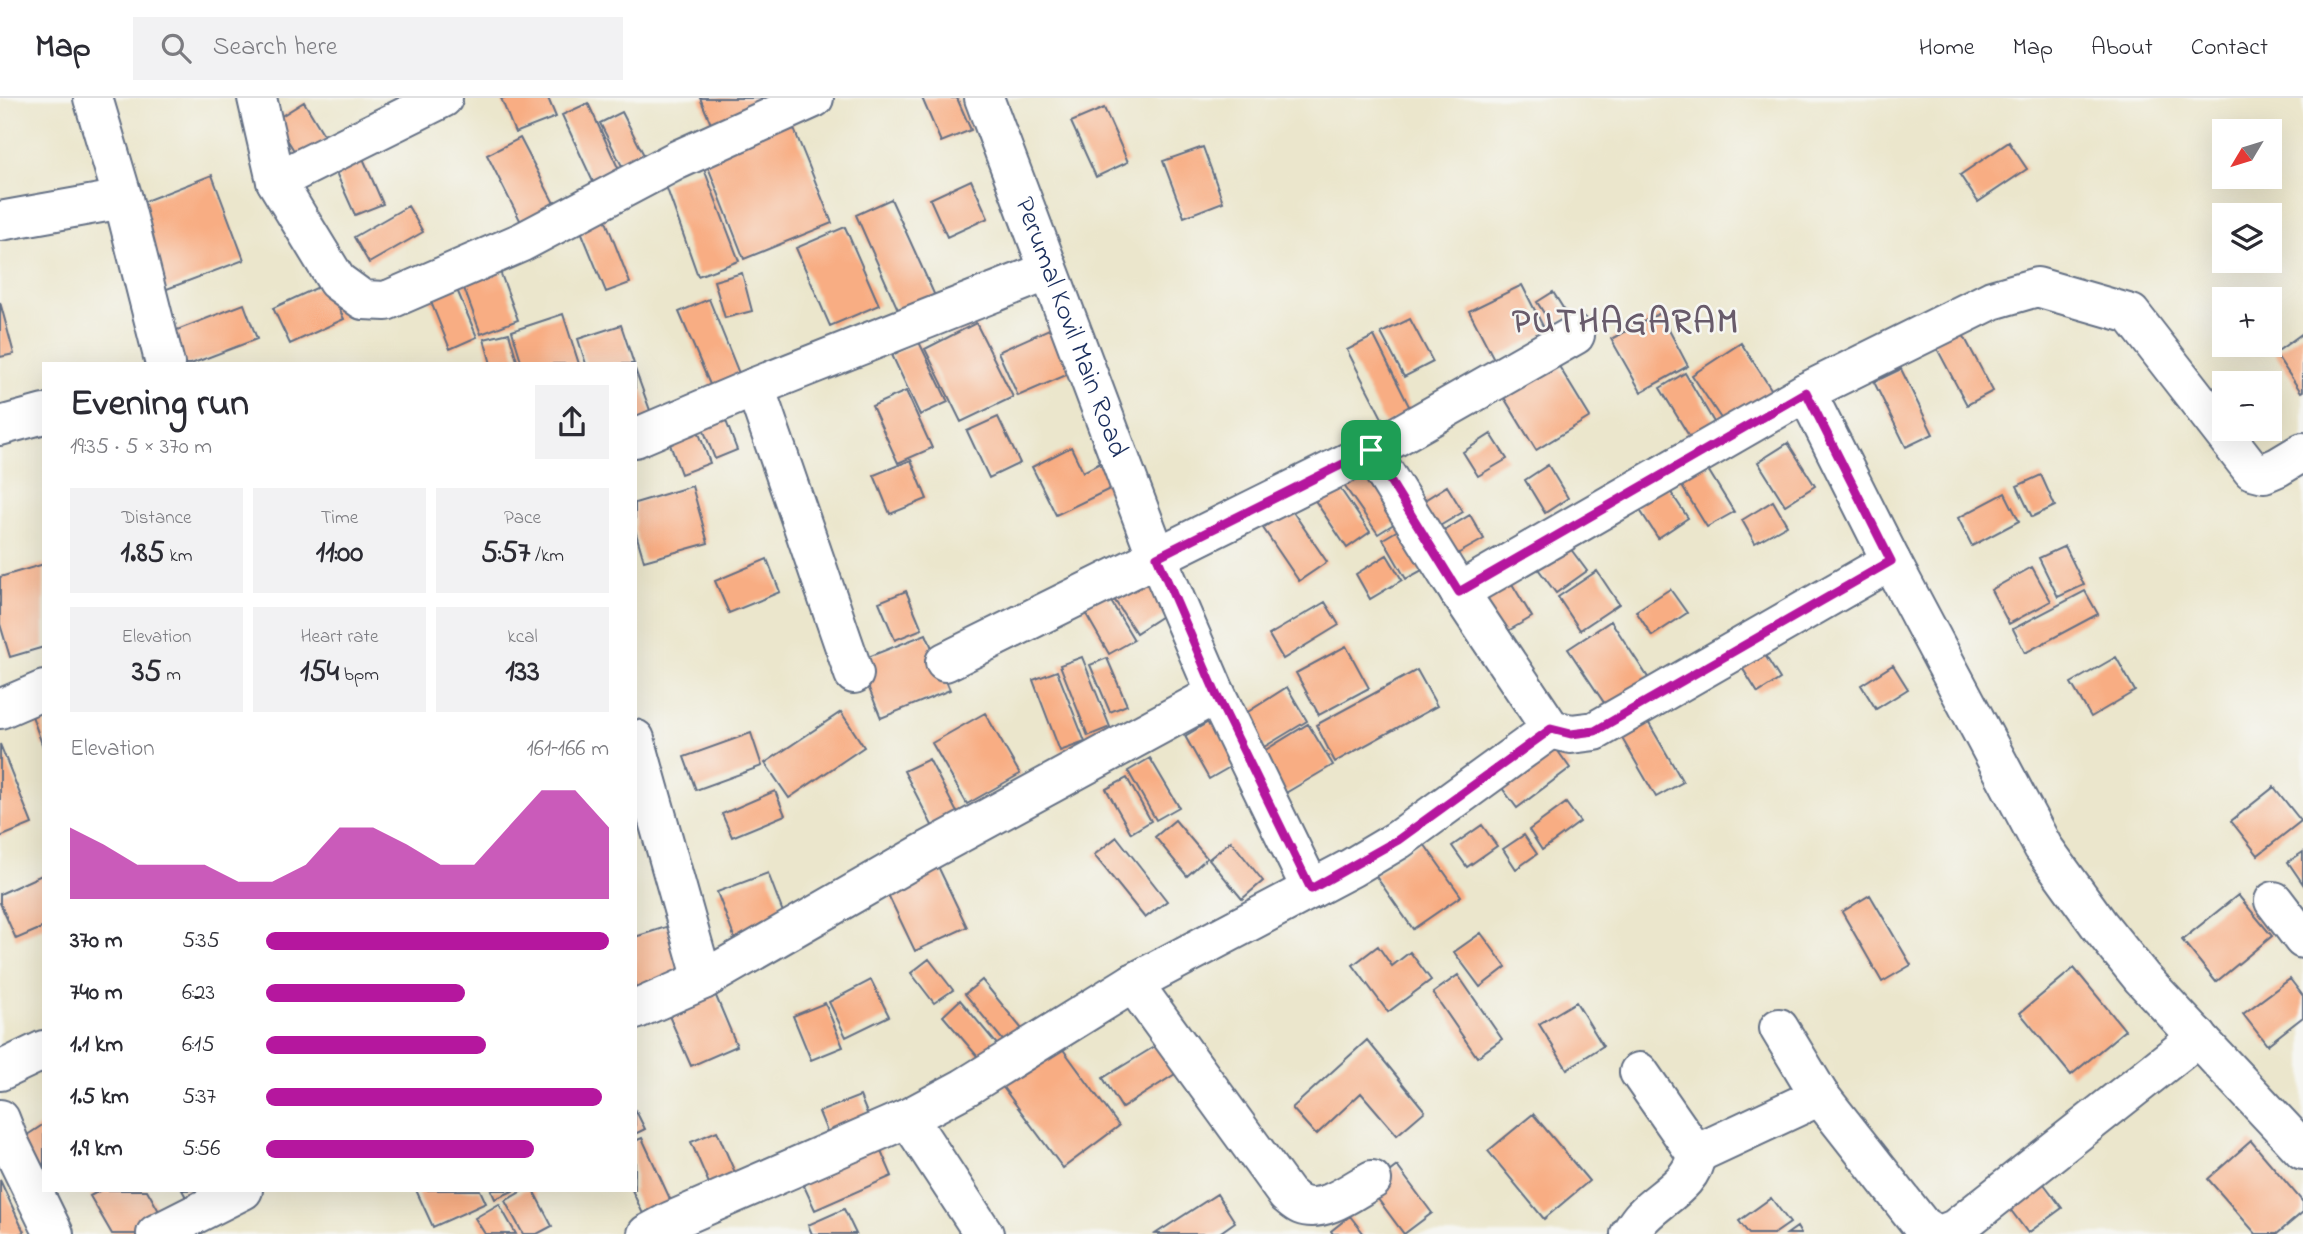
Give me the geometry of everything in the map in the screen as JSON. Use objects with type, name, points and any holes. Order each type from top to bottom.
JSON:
[{"type":"street","points":[[93,98],[123,199],[164,362]]},
{"type":"street","points":[[257,98],[276,181],[337,281],[363,300],[386,301],[522,242],[677,160],[814,98]]},
{"type":"street","points":[[276,181],[443,98]]},
{"type":"street","name":"Perumal Kovil Main Road","points":[[984,98],[1157,557],[1216,694],[1311,889]]},
{"type":"street","points":[[0,220],[123,199]]},
{"type":"street","points":[[637,437],[755,387],[1048,271]]},
{"type":"street","points":[[1459,592],[1806,392],[1992,300],[2037,287],[2131,314],[2252,470],[2264,473],[2303,452]]},
{"type":"street","points":[[944,662],[1371,450],[1575,335]]},
{"type":"street","points":[[755,387],[855,674]]},
{"type":"street","points":[[1806,392],[1891,561],[2043,847],[2100,926],[2142,978],[2303,1150]]},
{"type":"street","points":[[0,426],[42,415]]},
{"type":"street","points":[[1371,450],[1459,592],[1551,729],[1571,734],[1595,731],[1891,561]]},
{"type":"street","points":[[0,709],[42,691]]},
{"type":"street","points":[[637,1009],[703,980],[922,854],[1216,694]]},
{"type":"street","points":[[647,1234],[671,1221],[908,1118],[964,1088],[1133,983],[1398,840],[1551,729]]},
{"type":"street","points":[[637,745],[703,980]]},
{"type":"street","points":[[2274,901],[2303,939]]},
{"type":"street","points":[[1133,983],[1287,1195],[1300,1205],[1315,1207],[1335,1201],[1372,1180]]},
{"type":"street","points":[[1779,1028],[1820,1096],[1922,1227],[1935,1234]]},
{"type":"street","points":[[1942,1234],[1955,1229],[2198,1037]]},
{"type":"street","points":[[0,1071],[42,1051]]},
{"type":"street","points":[[1630,1234],[1641,1217],[1688,1177],[1695,1165],[1696,1154],[1639,1072]]},
{"type":"street","points":[[1696,1154],[1820,1096]]},
{"type":"street","points":[[908,1118],[984,1234]]},
{"type":"street","points":[[3,1136],[54,1234]]},
{"type":"street","points":[[156,1234],[239,1192]]},
{"type":"building","points":[[501,98],[548,98],[556,117],[515,133]]},
{"type":"building","points":[[700,98],[775,98],[716,136]]},
{"type":"building","points":[[922,98],[957,98],[971,130],[941,142]]},
{"type":"building","points":[[304,102],[327,140],[298,157],[275,120]]},
{"type":"building","points":[[588,103],[620,172],[594,184],[562,115]]},
{"type":"building","points":[[1104,108],[1128,162],[1096,177],[1071,122]]},
{"type":"building","points":[[622,112],[647,161],[625,172],[600,123]]},
{"type":"building","points":[[790,119],[832,223],[744,259],[703,154]]},
{"type":"building","points":[[520,138],[557,209],[523,226],[487,155]]},
{"type":"building","points":[[2009,142],[2027,169],[1978,202],[1960,175]]},
{"type":"building","points":[[1203,147],[1223,202],[1184,217],[1163,161]]},
{"type":"building","points":[[362,156],[383,204],[355,215],[334,168]]},
{"type":"building","points":[[704,169],[739,261],[698,276],[665,183]]},
{"type":"building","points":[[212,175],[244,260],[159,292],[127,208]]},
{"type":"building","points":[[971,180],[988,218],[947,237],[930,199]]},
{"type":"building","points":[[891,199],[935,296],[899,312],[856,215]]},
{"type":"building","points":[[408,206],[423,232],[369,263],[354,237]]},
{"type":"building","points":[[604,216],[630,283],[606,292],[579,226]]},
{"type":"building","points":[[845,227],[879,305],[830,326],[796,248]]},
{"type":"building","points":[[498,266],[518,320],[481,334],[461,280]]},
{"type":"building","points":[[742,273],[752,311],[725,318],[714,281]]},
{"type":"building","points":[[327,283],[344,319],[290,344],[273,308]]},
{"type":"building","points":[[455,285],[477,337],[450,349],[429,297]]},
{"type":"building","points":[[1522,285],[1546,332],[1494,359],[1469,311]]},
{"type":"building","points":[[1553,292],[1568,316],[1552,326],[1537,302]]},
{"type":"building","points":[[709,299],[740,376],[711,387],[679,312]]},
{"type":"building","points":[[0,302],[14,354],[0,357]]},
{"type":"building","points":[[244,304],[257,339],[196,362],[179,362],[169,333]]},
{"type":"building","points":[[1660,313],[1688,366],[1641,392],[1611,339]]},
{"type":"building","points":[[563,314],[578,362],[521,362],[512,331]]},
{"type":"building","points":[[1410,319],[1433,362],[1404,377],[1381,333]]},
{"type":"building","points":[[976,323],[1013,397],[961,422],[925,349]]},
{"type":"building","points":[[621,325],[633,362],[585,362],[578,339]]},
{"type":"building","points":[[1058,325],[1078,370],[1018,396],[998,352]]},
{"type":"building","points":[[1959,327],[1993,391],[1967,405],[1933,341]]},
{"type":"building","points":[[509,333],[517,362],[490,362],[484,339]]},
{"type":"building","points":[[2303,333],[2301,392],[2278,357],[2282,357],[2282,348]]},
{"type":"building","points":[[1374,336],[1411,410],[1385,424],[1347,350]]},
{"type":"building","points":[[919,342],[948,402],[920,415],[892,355]]},
{"type":"building","points":[[1741,343],[1773,392],[1724,423],[1692,375]]},
{"type":"building","points":[[1554,358],[1590,417],[1536,450],[1500,391]]},
{"type":"building","points":[[1901,369],[1933,434],[1906,447],[1874,382]]},
{"type":"building","points":[[1685,373],[1718,429],[1694,444],[1660,388]]},
{"type":"building","points":[[637,375],[652,416],[637,421]]},
{"type":"building","points":[[906,391],[932,448],[898,463],[872,406]]},
{"type":"building","points":[[723,413],[737,450],[715,459],[700,421]]},
{"type":"building","points":[[998,417],[1020,463],[989,478],[967,431]]},
{"type":"building","points":[[696,425],[710,463],[681,474],[667,436]]},
{"type":"building","points":[[1491,434],[1507,459],[1478,476],[1463,452]]},
{"type":"building","points":[[1788,443],[1815,486],[1785,505],[1758,462]]},
{"type":"building","points":[[1071,447],[1083,472],[1102,462],[1114,487],[1056,515],[1032,467]]},
{"type":"building","points":[[1699,455],[1734,512],[1707,527],[1672,470]]},
{"type":"building","points":[[911,460],[927,499],[890,514],[874,475]]},
{"type":"building","points":[[1548,465],[1568,498],[1545,513],[1525,480]]},
{"type":"building","points":[[1365,469],[1400,520],[1378,534],[1343,484]]},
{"type":"building","points":[[2041,475],[2055,506],[2032,517],[2017,486]]},
{"type":"building","points":[[1335,481],[1370,532],[1347,548],[1312,496]]},
{"type":"building","points":[[1666,485],[1688,518],[1658,538],[1636,504]]},
{"type":"building","points":[[692,486],[708,543],[644,561],[637,537],[637,502]]},
{"type":"building","points":[[1447,486],[1463,512],[1428,533],[1412,508]]},
{"type":"building","points":[[2005,493],[2019,521],[1972,546],[1958,518]]},
{"type":"building","points":[[1773,501],[1787,525],[1755,543],[1742,520]]},
{"type":"building","points":[[1291,509],[1327,562],[1299,581],[1263,528]]},
{"type":"building","points":[[1470,515],[1484,539],[1443,562],[1430,539]]},
{"type":"building","points":[[1412,522],[1435,563],[1406,579],[1383,539]]},
{"type":"building","points":[[1564,540],[1587,571],[1556,593],[1533,562]]},
{"type":"building","points":[[2065,546],[2084,585],[2058,597],[2039,558]]},
{"type":"building","points":[[1387,555],[1402,580],[1370,599],[1356,574]]},
{"type":"building","points":[[767,559],[780,592],[729,613],[715,581]]},
{"type":"building","points":[[42,565],[42,648],[10,657],[0,624],[0,577]]},
{"type":"building","points":[[2032,567],[2051,601],[2009,624],[1991,590]]},
{"type":"building","points":[[1147,570],[1173,609],[1136,633],[1110,593]]},
{"type":"building","points":[[1597,571],[1619,604],[1580,630],[1558,597]]},
{"type":"building","points":[[1506,574],[1532,617],[1501,635],[1475,593]]},
{"type":"building","points":[[1670,589],[1687,613],[1652,636],[1636,611]]},
{"type":"building","points":[[906,591],[922,629],[895,640],[879,602]]},
{"type":"building","points":[[2085,591],[2098,614],[2025,653],[2013,629]]},
{"type":"building","points":[[1106,593],[1134,640],[1109,654],[1082,607]]},
{"type":"building","points":[[1325,602],[1339,625],[1283,659],[1269,635]]},
{"type":"building","points":[[1611,621],[1653,685],[1611,713],[1568,649]]},
{"type":"building","points":[[926,634],[950,690],[881,718],[858,661]]},
{"type":"building","points":[[1346,646],[1369,688],[1319,715],[1296,673]]},
{"type":"building","points":[[1763,652],[1780,679],[1758,693],[1741,666]]},
{"type":"building","points":[[1082,657],[1110,727],[1088,736],[1060,665]]},
{"type":"building","points":[[2116,657],[2135,691],[2091,717],[2071,683]]},
{"type":"building","points":[[1107,658],[1127,705],[1110,712],[1090,665]]},
{"type":"building","points":[[1893,665],[1908,689],[1876,709],[1861,685]]},
{"type":"building","points":[[1417,670],[1437,706],[1335,762],[1316,725]]},
{"type":"building","points":[[1057,671],[1085,742],[1060,751],[1033,680]]},
{"type":"building","points":[[1287,687],[1307,721],[1264,747],[1243,715]]},
{"type":"building","points":[[42,705],[42,744],[30,710]]},
{"type":"building","points":[[841,712],[864,747],[789,798],[765,763]]},
{"type":"building","points":[[985,713],[1020,774],[967,804],[932,743]]},
{"type":"building","points":[[1212,720],[1237,763],[1209,779],[1185,736]]},
{"type":"building","points":[[1647,720],[1683,782],[1656,797],[1620,735]]},
{"type":"building","points":[[1308,724],[1333,765],[1284,794],[1259,754]]},
{"type":"building","points":[[751,733],[762,766],[696,790],[684,757]]},
{"type":"building","points":[[1550,740],[1570,768],[1517,808],[1496,780]]},
{"type":"building","points":[[0,744],[32,824],[0,837]]},
{"type":"building","points":[[1150,758],[1179,807],[1156,820],[1128,771]]},
{"type":"building","points":[[929,759],[964,826],[939,839],[904,771]]},
{"type":"building","points":[[1127,778],[1151,821],[1131,833],[1106,789]]},
{"type":"building","points":[[2274,787],[2301,821],[2258,855],[2231,821]]},
{"type":"building","points":[[775,791],[785,815],[732,837],[722,814]]},
{"type":"building","points":[[1566,803],[1580,822],[1542,850],[1529,830]]},
{"type":"building","points":[[1175,820],[1207,858],[1187,876],[1155,837]]},
{"type":"building","points":[[1482,825],[1497,846],[1467,867],[1452,846]]},
{"type":"building","points":[[1524,835],[1537,854],[1516,869],[1503,849]]},
{"type":"building","points":[[1117,837],[1167,901],[1145,918],[1094,855]]},
{"type":"building","points":[[1231,841],[1263,881],[1242,899],[1209,859]]},
{"type":"building","points":[[1422,841],[1461,896],[1413,929],[1375,875]]},
{"type":"building","points":[[2303,852],[2303,884],[2288,862]]},
{"type":"building","points":[[935,860],[967,927],[915,951],[883,884]]},
{"type":"building","points":[[768,873],[787,923],[736,942],[717,892]]},
{"type":"building","points":[[42,875],[42,928],[16,939],[0,903],[0,894]]},
{"type":"building","points":[[1870,895],[1911,965],[1882,982],[1842,912]]},
{"type":"building","points":[[2238,895],[2272,936],[2216,982],[2182,940]]},
{"type":"building","points":[[669,926],[687,980],[637,996],[637,936]]},
{"type":"building","points":[[1481,933],[1506,967],[1480,987],[1454,952]]},
{"type":"building","points":[[1378,946],[1392,966],[1410,952],[1431,980],[1388,1012],[1353,965]]},
{"type":"building","points":[[929,959],[953,990],[934,1003],[911,973]]},
{"type":"building","points":[[2074,968],[2125,1030],[2071,1075],[2020,1013]]},
{"type":"building","points":[[1458,975],[1502,1039],[1477,1057],[1433,993]]},
{"type":"building","points":[[2290,979],[2303,996],[2303,1017],[2267,1045],[2243,1014]]},
{"type":"building","points":[[871,980],[889,1016],[846,1037],[829,1002]]},
{"type":"building","points":[[982,980],[1026,1034],[1010,1049],[965,994]]},
{"type":"building","points":[[713,989],[737,1046],[691,1066],[666,1009]]},
{"type":"building","points":[[960,1000],[1000,1048],[983,1063],[943,1016]]},
{"type":"building","points":[[1576,1002],[1603,1046],[1567,1069],[1539,1024]]},
{"type":"building","points":[[825,1003],[843,1047],[811,1060],[793,1016]]},
{"type":"building","points":[[1367,1040],[1425,1111],[1397,1135],[1361,1093],[1316,1135],[1292,1108]]},
{"type":"building","points":[[1059,1044],[1119,1126],[1063,1168],[1002,1086]]},
{"type":"building","points":[[1157,1045],[1175,1074],[1122,1108],[1103,1078]]},
{"type":"building","points":[[860,1096],[873,1128],[832,1144],[819,1112]]},
{"type":"building","points":[[637,1113],[645,1129],[637,1133]]},
{"type":"building","points":[[1533,1114],[1589,1181],[1544,1219],[1488,1151]]},
{"type":"building","points":[[42,1125],[42,1179],[18,1141]]},
{"type":"building","points":[[717,1131],[740,1184],[714,1195],[691,1142]]},
{"type":"building","points":[[642,1138],[676,1212],[648,1225],[633,1192],[637,1192],[637,1140]]},
{"type":"building","points":[[876,1139],[892,1176],[815,1210],[798,1173]]},
{"type":"building","points":[[2251,1141],[2303,1202],[2303,1212],[2277,1234],[2256,1234],[2208,1179]]},
{"type":"building","points":[[1397,1166],[1432,1213],[1404,1234],[1369,1187]]},
{"type":"building","points":[[2035,1172],[2062,1208],[2028,1233],[2001,1197]]},
{"type":"building","points":[[0,1180],[24,1232],[0,1234]]},
{"type":"building","points":[[97,1192],[148,1192],[164,1220],[138,1234],[112,1234],[90,1196]]},
{"type":"building","points":[[183,1192],[215,1192],[191,1206]]},
{"type":"building","points":[[417,1192],[481,1192],[486,1203],[433,1227]]},
{"type":"building","points":[[492,1192],[511,1192],[495,1199]]},
{"type":"building","points":[[521,1192],[534,1192],[552,1226],[537,1234],[523,1234],[505,1201]]},
{"type":"building","points":[[1217,1194],[1235,1222],[1218,1234],[1155,1234]]},
{"type":"building","points":[[1771,1198],[1790,1223],[1774,1234],[1749,1234],[1739,1221]]},
{"type":"building","points":[[499,1204],[516,1234],[485,1234],[475,1218]]},
{"type":"building","points":[[844,1209],[856,1234],[812,1234],[808,1225]]},
{"type":"building","points":[[1350,1216],[1364,1234],[1333,1234],[1331,1231]]},
{"type":"building","points":[[1797,1227],[1801,1234],[1787,1234]]},
{"type":"district","name":"PUTHAGARAM","points":[[1626,323]]},
{"type":"route","points":[[1806,392],[1891,561],[1595,731],[1571,734],[1551,729],[1398,840],[1311,889],[1216,694],[1157,557],[1371,450],[1459,592],[1806,392]]}]
